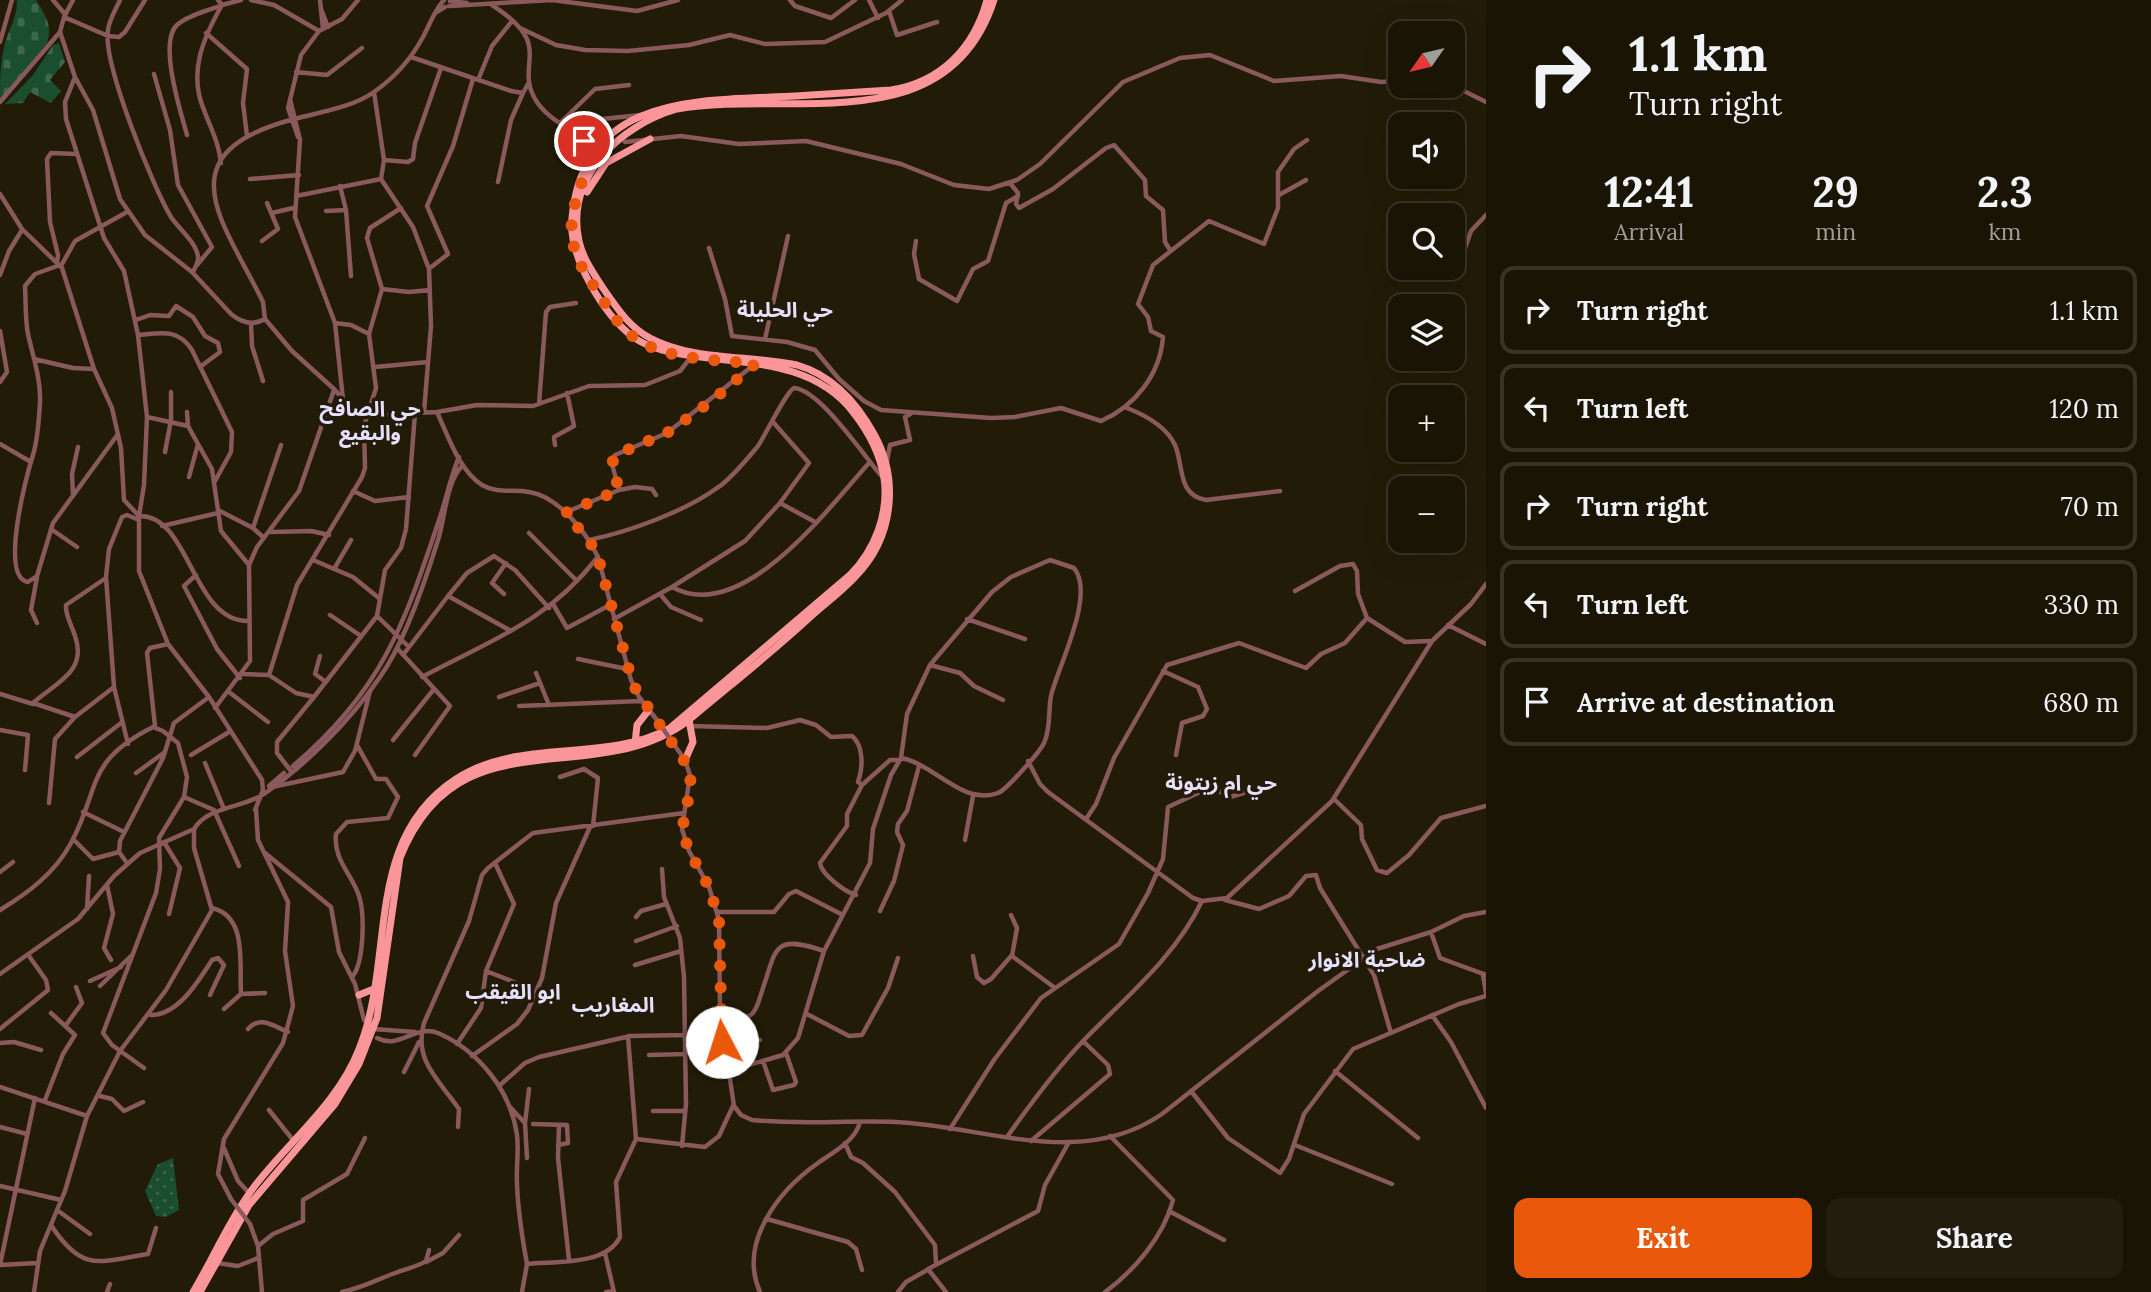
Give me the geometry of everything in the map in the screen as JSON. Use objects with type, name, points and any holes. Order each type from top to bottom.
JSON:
[{"type":"main road","points":[[581,179],[601,146],[621,128],[642,115],[690,100],[896,95],[932,83],[959,63],[976,42],[994,0]]},
{"type":"main road","points":[[193,1292],[249,1193],[324,1108],[360,1048],[374,1000],[393,862],[408,828],[430,800],[467,773],[501,760],[635,743],[686,716],[859,566],[882,518],[884,479],[875,447],[846,402],[815,379],[798,372],[660,349],[638,340],[625,330],[606,299],[579,243],[580,205],[589,176],[603,153],[625,133],[650,118],[690,107],[891,90],[923,81],[945,68],[962,52],[975,33],[985,2]]},
{"type":"main road","points":[[200,1292],[259,1192],[342,1094],[359,1064],[377,1017],[400,858],[412,833],[440,799],[463,782],[505,764],[634,748],[690,727],[861,571],[883,532],[889,511],[887,462],[861,414],[828,374],[782,362],[680,349],[659,342],[627,321],[583,270],[573,245],[572,212],[587,153],[585,136],[576,131]]},
{"type":"main road","points":[[580,205],[604,165],[620,153],[650,139]]},
{"type":"main road","points":[[635,743],[639,722],[648,710]]},
{"type":"main road","points":[[685,761],[692,746],[690,727]]},
{"type":"main road","points":[[636,732],[647,739]]},
{"type":"main road","points":[[363,994],[376,988]]},
{"type":"main road","points":[[363,994],[374,1000]]},
{"type":"street","points":[[0,42],[12,0]]},
{"type":"street","points":[[53,0],[64,15],[108,36],[119,37],[145,0]]},
{"type":"street","points":[[0,102],[60,32],[64,15],[73,0]]},
{"type":"street","points":[[120,0],[108,36],[114,75],[136,141],[171,217],[196,250],[196,266]]},
{"type":"street","points":[[187,135],[171,66],[173,31],[179,24],[220,3],[242,0]]},
{"type":"street","points":[[251,0],[268,2],[323,29]]},
{"type":"street","points":[[300,140],[290,120],[290,99],[302,55],[323,29],[342,19],[358,0]]},
{"type":"street","points":[[678,0],[625,12],[560,1],[491,4],[446,2],[434,13],[411,57],[374,92],[355,103],[296,118],[247,136],[232,148],[221,163],[213,186],[215,208],[263,302],[265,319],[310,370],[332,387],[354,413],[367,418],[437,412],[477,405],[519,407],[539,404],[595,385],[654,383],[680,371],[692,356]]},
{"type":"street","points":[[790,0],[794,5],[831,18],[855,0]]},
{"type":"street","points":[[869,0],[878,18]]},
{"type":"street","points":[[491,4],[520,28],[566,47],[628,51],[689,45],[730,35],[765,44],[830,41],[878,18],[902,0]]},
{"type":"street","points":[[320,2],[323,29]]},
{"type":"street","points":[[220,3],[206,33],[196,87],[217,138],[221,163]]},
{"type":"street","points":[[889,11],[894,33],[900,36],[937,22]]},
{"type":"street","points":[[429,269],[448,254],[427,206],[453,146],[476,80],[492,46],[512,21]]},
{"type":"street","points":[[520,28],[530,50],[529,83],[538,103],[561,123],[576,131],[602,119],[615,120],[642,115]]},
{"type":"street","points":[[60,32],[75,77],[93,110],[116,188],[127,212],[145,235],[192,272],[231,314],[251,323],[265,319]]},
{"type":"street","points":[[206,33],[247,69],[243,103],[247,136]]},
{"type":"street","points":[[296,72],[327,75],[362,48]]},
{"type":"street","points":[[625,142],[695,136],[739,144],[806,141],[901,164],[936,179],[974,190],[998,188],[1010,183],[1046,159],[1123,82],[1171,60],[1197,54],[1210,55],[1274,81],[1341,76],[1388,80]]},
{"type":"street","points":[[411,57],[523,93]]},
{"type":"street","points":[[384,160],[408,162],[413,159],[415,143],[441,68]]},
{"type":"street","points":[[154,74],[170,130],[178,185],[212,247],[192,272]]},
{"type":"street","points":[[75,77],[68,91],[65,109],[76,154],[100,227],[113,254],[122,265],[138,335],[147,417],[144,485],[139,518],[139,570],[168,644],[209,697],[258,774],[261,794],[256,810],[255,830],[289,906],[285,950],[293,1006],[288,1032],[267,1070],[231,1124],[222,1146],[218,1174],[231,1199],[250,1224],[258,1245],[262,1292]]},
{"type":"street","points":[[498,182],[511,120],[529,83]]},
{"type":"street","points":[[561,123],[595,89],[629,85]]},
{"type":"street","points":[[374,92],[384,160],[381,179],[401,208],[426,255],[429,269],[428,362],[424,412]]},
{"type":"street","points":[[1465,92],[1486,102]]},
{"type":"street","points":[[290,99],[300,140],[299,175],[293,208],[335,323],[343,400]]},
{"type":"street","points":[[615,120],[621,128]]},
{"type":"street","points":[[587,128],[585,136],[601,141]]},
{"type":"street","points":[[709,248],[725,299],[732,337],[765,339],[813,349],[828,374],[876,408],[1002,418],[1061,408],[1101,421],[1126,407],[1144,391],[1161,349],[1163,337],[1151,331],[1148,317],[1138,302],[1152,267],[1170,250],[1212,221],[1264,244],[1277,214],[1278,172],[1294,149],[1307,140]]},
{"type":"street","points":[[1010,183],[1018,196],[1016,204],[1019,208],[1043,195],[1106,148],[1114,145],[1145,180],[1146,197],[1163,210],[1165,242],[1170,250]]},
{"type":"street","points":[[76,154],[51,153],[47,159],[50,222],[59,265],[94,369],[112,408],[118,434],[122,494],[125,503],[139,518]]},
{"type":"street","points":[[250,178],[299,175]]},
{"type":"street","points":[[296,196],[381,179]]},
{"type":"street","points":[[1279,195],[1306,180]]},
{"type":"street","points":[[340,186],[346,210],[351,276]]},
{"type":"street","points":[[0,194],[22,229],[59,265]]},
{"type":"street","points":[[916,241],[914,254],[919,279],[957,301],[973,269],[988,261],[1006,203],[1018,196]]},
{"type":"street","points":[[262,241],[278,229],[267,203]]},
{"type":"street","points":[[272,213],[293,208]]},
{"type":"street","points":[[269,675],[292,596],[365,468],[364,426],[376,388],[369,334],[382,289],[368,233],[401,208]]},
{"type":"street","points":[[326,211],[346,210]]},
{"type":"street","points":[[12,507],[31,461],[40,398],[27,332],[25,286],[32,276],[59,265],[70,246],[127,212]]},
{"type":"street","points":[[1465,248],[1471,231],[1486,215]]},
{"type":"street","points":[[0,275],[22,229]]},
{"type":"street","points":[[765,339],[788,236]]},
{"type":"street","points":[[382,289],[409,292],[430,290]]},
{"type":"street","points":[[539,404],[546,312],[550,307],[576,303]]},
{"type":"street","points":[[136,320],[150,315],[169,316],[174,306],[180,307],[193,317],[205,336],[218,343],[220,352],[200,367]]},
{"type":"street","points":[[251,323],[254,336],[252,346],[263,381]]},
{"type":"street","points":[[335,323],[351,324],[369,334]]},
{"type":"street","points":[[0,331],[7,372],[0,382]]},
{"type":"street","points":[[138,335],[180,335],[192,350],[232,432],[231,452],[215,481]]},
{"type":"street","points":[[34,359],[73,368],[94,369]]},
{"type":"street","points":[[375,367],[428,362]]},
{"type":"street","points":[[619,490],[612,464],[615,455],[667,433],[714,399],[755,364]]},
{"type":"street","points":[[215,708],[242,676],[250,661],[249,565],[264,538],[299,491],[332,387],[341,374]]},
{"type":"street","points":[[589,540],[622,532],[720,487],[752,453],[773,422],[788,392],[794,388],[804,390],[837,422],[884,479]]},
{"type":"street","points":[[165,452],[171,420],[171,392]]},
{"type":"street","points":[[555,445],[554,437],[574,426],[567,393]]},
{"type":"street","points":[[1126,407],[1152,420],[1172,441],[1184,485],[1194,497],[1213,499],[1280,491]]},
{"type":"street","points":[[187,412],[188,426],[212,470],[221,531],[249,565]]},
{"type":"street","points":[[437,412],[463,466],[486,487],[498,491],[536,493],[565,513],[589,540],[598,557],[627,669],[642,701],[685,761],[691,785],[682,830],[689,851],[709,887],[717,912],[720,930],[721,1025],[734,1106],[741,1115],[752,1120],[899,1122],[1031,1142],[1069,1142],[1110,1136],[1146,1125],[1363,958],[1388,943],[1430,932],[1460,918],[1486,912]]},
{"type":"street","points":[[887,462],[890,445],[910,440],[906,416],[918,413]]},
{"type":"street","points":[[290,770],[277,753],[278,739],[327,682],[377,616],[386,567],[402,545],[409,497],[415,414]]},
{"type":"street","points":[[147,417],[171,420],[188,426]]},
{"type":"street","points":[[614,619],[672,587],[745,541],[780,503],[809,463],[773,422]]},
{"type":"street","points":[[37,623],[31,610],[37,576],[51,529],[118,434]]},
{"type":"street","points":[[0,444],[31,461]]},
{"type":"street","points":[[189,477],[198,444]]},
{"type":"street","points":[[253,528],[281,445]]},
{"type":"street","points":[[73,495],[72,474],[78,447]]},
{"type":"street","points":[[399,638],[459,457]]},
{"type":"street","points":[[672,587],[704,595],[727,591],[778,563],[869,463]]},
{"type":"street","points":[[0,974],[29,956],[87,909],[127,863],[194,829],[201,820],[261,794],[324,741],[370,690],[395,647],[437,544],[456,477],[463,466]]},
{"type":"street","points":[[565,513],[619,490],[648,488],[653,489],[656,495]]},
{"type":"street","points":[[353,491],[375,501],[409,497]]},
{"type":"street","points":[[780,503],[815,522]]},
{"type":"street","points":[[162,526],[218,512],[253,528],[264,538]]},
{"type":"street","points":[[128,744],[114,687],[106,578],[109,549],[122,517],[127,515],[139,518],[148,515],[162,526],[185,554],[220,612],[233,620],[248,621]]},
{"type":"street","points":[[51,529],[77,547]]},
{"type":"street","points":[[271,532],[311,531],[329,535]]},
{"type":"street","points":[[529,533],[577,581]]},
{"type":"street","points":[[334,569],[351,540]]},
{"type":"street","points":[[403,655],[458,581],[488,558],[497,557],[506,563],[551,606],[567,628],[610,605]]},
{"type":"street","points":[[422,677],[511,631],[551,606],[598,557]]},
{"type":"street","points":[[313,560],[356,578],[380,599]]},
{"type":"street","points":[[728,1071],[786,1053],[798,1038],[824,951],[856,895],[870,863],[873,829],[900,759],[907,714],[930,665],[967,619],[1003,583],[1037,564],[1057,561],[1070,565],[1078,573],[1080,605],[1051,695],[1047,733],[1040,749],[1006,789],[995,794],[973,796],[919,765],[900,759],[890,760],[862,785],[849,810],[847,825],[819,865],[847,892],[856,895]]},
{"type":"street","points":[[504,594],[492,583],[506,563]]},
{"type":"street","points":[[1295,591],[1340,566],[1353,564],[1357,570],[1358,594],[1367,618],[1405,642],[1432,641]]},
{"type":"street","points":[[11,575],[24,582],[37,576]]},
{"type":"street","points":[[196,575],[183,585],[217,649],[242,676],[269,675],[296,693],[314,697]]},
{"type":"street","points":[[33,704],[67,677],[79,658],[79,648],[65,606],[106,578]]},
{"type":"street","points":[[1223,900],[1245,885],[1334,799],[1432,641],[1471,604],[1486,584]]},
{"type":"street","points":[[660,594],[671,607],[701,620]]},
{"type":"street","points":[[448,596],[511,631]]},
{"type":"street","points":[[330,615],[361,636]]},
{"type":"street","points":[[377,616],[409,647]]},
{"type":"street","points":[[1086,819],[1152,686],[1170,663],[1239,643],[1306,668],[1321,654],[1345,643],[1367,618]]},
{"type":"street","points":[[967,619],[1025,639]]},
{"type":"street","points":[[1448,625],[1486,644]]},
{"type":"street","points":[[145,1068],[120,1051],[103,1033],[158,887],[162,843],[160,835],[184,797],[187,782],[185,763],[179,746],[155,726],[147,653],[150,648],[168,644]]},
{"type":"street","points":[[395,647],[450,708],[415,755]]},
{"type":"street","points":[[320,656],[315,674],[327,682]]},
{"type":"street","points":[[578,659],[627,669]]},
{"type":"street","points":[[930,665],[960,673],[974,686],[1003,700]]},
{"type":"street","points":[[1163,671],[1198,687],[1207,709],[1203,716],[1182,723],[1177,755]]},
{"type":"street","points":[[290,770],[381,672]]},
{"type":"street","points":[[536,673],[549,705]]},
{"type":"street","points":[[499,697],[540,683]]},
{"type":"street","points":[[48,803],[53,784],[53,743],[75,717],[114,687]]},
{"type":"street","points":[[393,740],[434,689]]},
{"type":"street","points":[[271,787],[340,774],[351,761],[357,745],[370,690]]},
{"type":"street","points":[[229,692],[268,722]]},
{"type":"street","points":[[0,694],[75,717]]},
{"type":"street","points":[[119,852],[124,832],[166,751],[174,723],[209,697]]},
{"type":"street","points":[[519,706],[642,701]]},
{"type":"street","points":[[690,727],[767,728],[800,720],[816,725],[831,737],[852,736],[859,744],[862,767],[859,782],[862,785]]},
{"type":"street","points":[[77,757],[121,723]]},
{"type":"street","points":[[0,910],[45,877],[73,839],[100,768],[155,726]]},
{"type":"street","points":[[0,730],[29,737],[25,770]]},
{"type":"street","points":[[191,755],[229,732]]},
{"type":"street","points":[[352,977],[361,964],[361,902],[341,863],[336,834],[340,827],[351,821],[388,818],[398,797],[386,779],[376,779],[357,745]]},
{"type":"street","points":[[136,773],[166,751]]},
{"type":"street","points":[[1028,761],[1043,787],[1158,874],[1202,901],[1223,900],[1259,909],[1289,896],[1303,879],[1315,874],[1379,987],[1391,1033]]},
{"type":"street","points":[[205,763],[224,809]]},
{"type":"street","points":[[880,911],[894,881],[903,845],[897,832],[899,822],[906,811],[919,765]]},
{"type":"street","points":[[472,1056],[517,1024],[536,995],[556,903],[592,826],[599,787],[598,778],[586,769],[560,777]]},
{"type":"street","points":[[950,1129],[994,1060],[1041,998],[1116,948],[1158,874],[1165,853],[1168,807],[1211,787],[1230,797],[1257,789]]},
{"type":"street","points":[[965,840],[973,796]]},
{"type":"street","points":[[184,797],[216,813],[239,866]]},
{"type":"street","points":[[1334,799],[1361,824],[1362,839],[1375,866],[1379,872],[1387,873],[1409,855],[1441,818],[1486,806]]},
{"type":"street","points":[[83,812],[124,832]]},
{"type":"street","points":[[404,1072],[419,1041],[461,932],[469,921],[482,875],[533,832],[684,813]]},
{"type":"street","points":[[34,1292],[37,1264],[88,1116],[120,1051],[150,1015],[212,908],[194,848],[194,829]]},
{"type":"street","points":[[73,839],[93,859],[119,852]]},
{"type":"street","points":[[162,843],[180,870],[169,914]]},
{"type":"street","points":[[119,852],[127,863]]},
{"type":"street","points":[[264,853],[329,904],[339,952],[363,994],[364,1020]]},
{"type":"street","points":[[0,872],[13,863]]},
{"type":"street","points":[[457,1044],[481,1008],[481,992],[486,971],[514,904],[495,863]]},
{"type":"street","points":[[662,869],[666,904],[677,926],[681,951],[685,1035],[682,1146]]},
{"type":"street","points":[[87,909],[89,876]]},
{"type":"street","points":[[107,884],[113,914],[104,949],[111,960]]},
{"type":"street","points":[[717,912],[774,912],[789,894],[796,891],[843,915]]},
{"type":"street","points":[[1007,1137],[1033,1100],[1083,1041],[1154,972],[1202,901]]},
{"type":"street","points":[[636,917],[641,911],[666,904]]},
{"type":"street","points":[[212,908],[225,913],[236,926],[241,994]]},
{"type":"street","points":[[973,956],[977,977],[985,983],[1012,954],[1017,928],[1011,915]]},
{"type":"street","points":[[636,941],[677,926]]},
{"type":"street","points":[[1191,1091],[1228,1138],[1276,1172],[1285,1168],[1304,1114],[1354,1048],[1486,995],[1485,975],[1440,958],[1430,932]]},
{"type":"street","points":[[721,1025],[745,1018],[757,1006],[773,956],[781,946],[795,942],[824,951]]},
{"type":"street","points":[[100,986],[122,967],[135,950]]},
{"type":"street","points":[[635,965],[681,951]]},
{"type":"street","points":[[1012,954],[1055,988]]},
{"type":"street","points":[[0,1029],[48,990],[46,980],[29,956]]},
{"type":"street","points":[[150,1015],[164,1014],[171,1010],[200,979],[212,960],[218,958],[224,965],[210,995]]},
{"type":"street","points":[[807,1014],[849,1036],[862,1035],[888,988],[898,958]]},
{"type":"street","points":[[90,981],[122,967]]},
{"type":"street","points":[[486,971],[527,987],[536,995]]},
{"type":"street","points":[[66,1025],[82,1003],[76,988]]},
{"type":"street","points":[[224,1009],[241,994],[265,993]]},
{"type":"street","points":[[45,1100],[63,1054],[75,1035],[51,1013]]},
{"type":"street","points":[[1432,1015],[1451,1042],[1486,1108]]},
{"type":"street","points":[[377,1017],[385,1030]]},
{"type":"street","points":[[745,1018],[753,1039],[760,1040]]},
{"type":"street","points":[[248,1029],[254,1022],[261,1021],[288,1032]]},
{"type":"street","points":[[373,1028],[415,1032]]},
{"type":"street","points":[[377,1038],[393,1042],[422,1030],[437,1033],[457,1044],[491,1072],[499,1086],[517,1132],[517,1192],[527,1264],[522,1292]]},
{"type":"street","points":[[499,1086],[532,1059],[628,1036],[685,1035]]},
{"type":"street","points":[[527,1264],[604,1253],[620,1237],[616,1182],[636,1139],[628,1036]]},
{"type":"street","points":[[419,1041],[422,1054],[436,1081],[459,1109],[458,1127]]},
{"type":"street","points":[[1031,1142],[1111,1072],[1108,1065],[1083,1041]]},
{"type":"street","points":[[0,1043],[14,1042],[41,1050]]},
{"type":"street","points":[[763,1061],[773,1090],[794,1085],[796,1082],[786,1053]]},
{"type":"street","points":[[649,1055],[685,1054]]},
{"type":"street","points":[[1335,1071],[1418,1138]]},
{"type":"street","points":[[0,1087],[88,1116]]},
{"type":"street","points":[[527,1158],[525,1123],[529,1089]]},
{"type":"street","points":[[100,1096],[112,1099],[124,1111],[143,1102]]},
{"type":"street","points":[[35,1098],[0,1265],[37,1264]]},
{"type":"street","points":[[507,1105],[525,1123]]},
{"type":"street","points":[[636,1139],[700,1148],[713,1143],[734,1106]]},
{"type":"street","points":[[269,1110],[294,1141]]},
{"type":"street","points":[[653,1111],[685,1111]]},
{"type":"street","points":[[760,1292],[752,1271],[752,1258],[757,1237],[767,1219],[795,1181],[845,1143],[856,1132],[860,1122]]},
{"type":"street","points":[[533,1125],[568,1126],[567,1145],[558,1145]]},
{"type":"street","points":[[559,1125],[558,1145],[569,1260]]},
{"type":"street","points":[[0,1127],[27,1134]]},
{"type":"street","points":[[1105,1292],[1136,1264],[1170,1211],[1173,1200],[1110,1136]]},
{"type":"street","points":[[258,1245],[303,1221],[303,1200],[347,1174],[365,1138]]},
{"type":"street","points":[[898,1292],[906,1282],[928,1269],[1038,1212],[1045,1185],[1069,1142]]},
{"type":"street","points":[[845,1143],[851,1157],[863,1163],[895,1192],[933,1242],[937,1250],[936,1265]]},
{"type":"street","points":[[1295,1145],[1392,1184]]},
{"type":"street","points":[[222,1146],[238,1181],[249,1193]]},
{"type":"street","points":[[0,1186],[61,1200]]},
{"type":"street","points":[[57,1210],[90,1234]]},
{"type":"street","points":[[1170,1211],[1224,1240]]},
{"type":"street","points":[[767,1219],[848,1242],[856,1249],[862,1270]]},
{"type":"street","points":[[51,1225],[73,1254],[99,1263],[148,1254],[156,1228]]},
{"type":"street","points":[[342,1292],[366,1287],[425,1262],[443,1253],[459,1235]]},
{"type":"street","points":[[425,1262],[429,1250]]},
{"type":"street","points":[[604,1253],[614,1292],[606,1292]]},
{"type":"street","points":[[217,1264],[235,1267],[258,1256]]},
{"type":"street","points":[[928,1269],[946,1292]]},
{"type":"street","points":[[107,1292],[110,1284]]},
{"type":"green space","points":[[17,0],[36,0],[47,20],[49,37],[47,43],[0,100],[2,57],[15,17]]},
{"type":"green space","points":[[59,43],[65,62],[50,80],[61,91],[51,103],[30,92],[23,103],[5,104],[33,75],[53,45]]},
{"type":"green space","points":[[173,1158],[179,1210],[166,1217],[156,1216],[145,1191],[158,1164]]},
{"type":"district","name":"حي الحليلة","points":[[785,310]]},
{"type":"district","name":"حي الصافح والبقيع","points":[[370,421]]},
{"type":"district","name":"حي ام زيتونة","points":[[1221,783]]},
{"type":"district","name":"ضاحية الانوار","points":[[1367,960]]},
{"type":"district","name":"ابو القيقب","points":[[513,992]]},
{"type":"district","name":"المغاريب","points":[[613,1005]]},
{"type":"route","points":[[584,141],[587,157],[574,201],[572,239],[583,270],[615,318],[632,336],[650,346],[672,353],[755,364],[714,399],[667,433],[615,455],[612,464],[619,490],[565,513],[589,540],[598,557],[633,685],[689,768],[691,785],[682,830],[689,851],[709,887],[719,920],[722,1042]]}]
